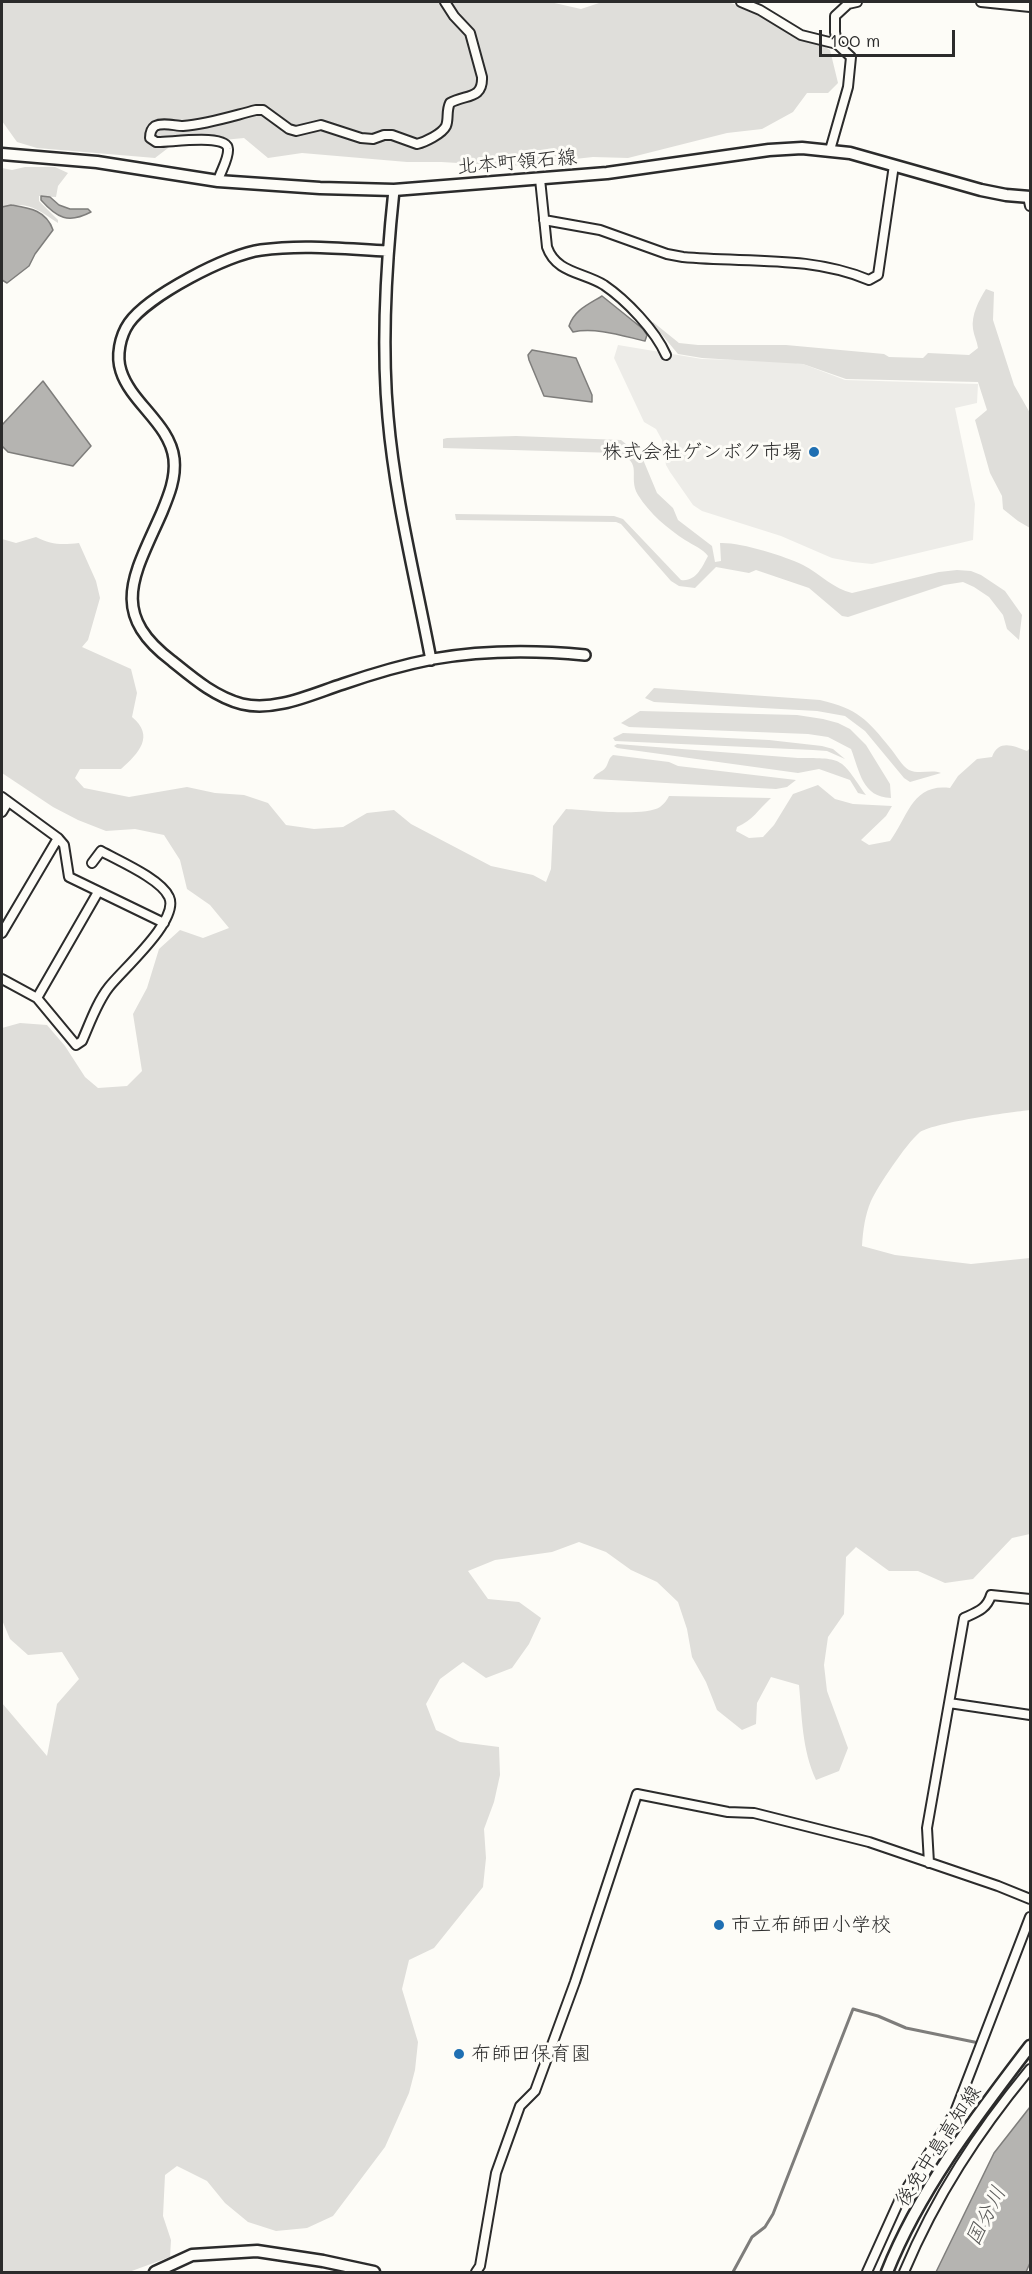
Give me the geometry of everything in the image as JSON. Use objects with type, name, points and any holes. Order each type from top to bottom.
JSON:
[{"type":"main road","name":"北本町領石線","points":[[2,154],[97,162],[218,181],[394,190],[540,179],[769,150],[802,148],[830,150],[894,165],[981,190],[1030,200]]},
{"type":"main road","name":"後免中島高知線","points":[[886,2272],[897,2246],[930,2185],[1030,2046]]},
{"type":"main road","points":[[155,2272],[192,2255],[257,2251],[323,2261],[374,2272]]},
{"type":"street","points":[[218,181],[228,152],[224,142],[212,139],[156,142],[150,138],[153,129],[163,124],[182,126],[216,122],[263,110],[289,129],[296,131],[321,125],[368,139],[392,135],[417,144],[443,130],[446,126],[450,103],[473,95],[482,85],[470,33],[454,16],[446,2]]},
{"type":"street","points":[[741,2],[760,10],[801,34],[837,44],[851,57],[848,87],[830,150]]},
{"type":"street","points":[[837,44],[835,16],[848,4],[857,2]]},
{"type":"street","points":[[981,2],[1030,7]]},
{"type":"street","points":[[544,220],[600,230],[667,254],[683,257],[792,261],[869,280],[878,275],[894,165]]},
{"type":"street","points":[[540,179],[548,247],[555,262],[609,289],[647,325],[662,345],[666,355]]},
{"type":"street","points":[[394,190],[387,251],[384,326],[388,417],[397,481],[431,660]]},
{"type":"street","points":[[387,251],[290,247],[258,250],[230,258],[162,295],[138,312],[127,326],[121,340],[121,370],[130,388],[171,445],[174,459],[174,477],[169,495],[138,567],[132,595],[133,613],[139,630],[152,646],[203,685],[242,704],[264,706],[290,701],[376,673],[484,651],[534,650],[585,654]]},
{"type":"street","points":[[2,812],[5,800],[58,838],[64,845],[69,877],[164,923]]},
{"type":"street","points":[[2,933],[58,838]]},
{"type":"street","points":[[2,979],[37,998],[76,1045],[82,1041],[108,988],[154,939],[164,923],[171,904],[169,897],[156,883],[101,851],[92,863]]},
{"type":"street","points":[[37,998],[98,892]]},
{"type":"street","points":[[929,1863],[927,1828],[964,1618],[982,1610],[988,1604],[991,1595],[1030,1599]]},
{"type":"street","points":[[949,1703],[1030,1715]]},
{"type":"street","points":[[476,2272],[480,2266],[496,2173],[520,2106],[535,2091],[575,1982],[637,1794],[728,1812],[754,1813],[869,1842],[1030,1899]]},
{"type":"street","points":[[867,2272],[900,2199],[955,2112],[1030,1917]]},
{"type":"street","points":[[904,2272],[918,2238],[958,2168],[992,2116],[1030,2069]]},
{"type":"shaded area","points":[[2,2],[550,2],[581,9],[602,2],[728,2],[771,17],[830,50],[838,83],[828,93],[807,93],[793,112],[762,129],[727,133],[628,158],[593,157],[511,166],[407,162],[302,153],[268,158],[244,138],[172,145],[155,158],[37,148],[17,142],[2,121]]},
{"type":"shaded area","points":[[25,167],[55,167],[68,173],[58,186],[56,197],[39,196],[39,201],[58,220],[58,223],[32,207],[11,205],[2,207],[2,168],[12,170]]},
{"type":"shaded area","points":[[986,289],[994,292],[993,320],[1014,385],[1030,413],[1030,528],[1003,509],[1002,496],[990,473],[975,420],[987,410],[978,382],[846,379],[803,364],[702,358],[678,354],[653,324],[653,322],[679,343],[698,345],[786,345],[884,354],[889,357],[923,358],[928,353],[969,355],[978,348],[973,329],[973,318]]},
{"type":"shaded area","name":"株式会社ゲンボク市場","points":[[618,345],[702,359],[781,361],[803,364],[845,380],[978,384],[977,403],[955,408],[975,504],[973,540],[872,564],[853,562],[832,558],[781,536],[702,511],[693,505],[666,465],[662,440],[656,429],[644,422],[614,358]]},
{"type":"shaded area","points":[[516,436],[621,440],[642,457],[657,493],[673,508],[678,520],[712,546],[715,562],[721,561],[720,543],[750,547],[795,561],[839,588],[852,593],[939,572],[971,571],[981,575],[1005,591],[1022,615],[1019,640],[1007,629],[1003,615],[989,597],[963,582],[944,585],[848,617],[842,616],[809,588],[756,570],[749,573],[716,567],[695,588],[679,586],[671,581],[621,524],[616,522],[456,520],[455,514],[614,516],[623,519],[681,580],[691,579],[701,569],[708,556],[672,531],[648,508],[635,488],[631,461],[617,453],[443,448],[443,439],[447,438]]},
{"type":"shaded area","points":[[36,537],[57,544],[79,543],[96,581],[100,598],[88,640],[82,647],[131,669],[137,693],[132,717],[143,731],[142,744],[134,757],[121,769],[80,769],[75,778],[84,788],[129,797],[187,787],[215,793],[244,795],[268,803],[286,825],[314,829],[343,827],[367,813],[394,810],[411,824],[491,866],[533,875],[546,882],[551,869],[553,826],[566,809],[642,812],[660,807],[669,796],[771,798],[751,818],[737,827],[736,831],[749,838],[763,837],[774,825],[793,794],[818,785],[835,799],[853,804],[892,806],[886,816],[861,840],[869,845],[890,841],[919,796],[937,788],[950,788],[958,776],[977,759],[992,757],[995,751],[1002,746],[1012,746],[1027,751],[1030,748],[1030,1110],[938,1125],[919,1133],[907,1146],[871,1201],[862,1246],[895,1255],[971,1264],[1030,1258],[1030,1534],[1012,1538],[973,1579],[945,1583],[918,1571],[889,1571],[856,1547],[846,1557],[844,1614],[828,1637],[824,1665],[827,1691],[848,1748],[839,1771],[816,1780],[805,1745],[799,1685],[771,1677],[757,1703],[756,1724],[742,1730],[717,1710],[706,1682],[692,1657],[687,1629],[678,1602],[657,1582],[631,1570],[606,1552],[579,1542],[552,1552],[495,1560],[468,1571],[488,1599],[519,1602],[541,1618],[529,1644],[512,1668],[486,1678],[463,1662],[440,1679],[426,1704],[436,1730],[460,1742],[499,1747],[500,1775],[494,1802],[484,1829],[486,1858],[483,1887],[434,1948],[409,1960],[402,1989],[418,2042],[415,2070],[409,2093],[385,2147],[333,2216],[307,2228],[276,2231],[248,2222],[225,2203],[207,2181],[177,2166],[165,2175],[163,2216],[171,2240],[170,2257],[129,2272],[2,2272],[2,1703],[47,1756],[57,1704],[79,1679],[62,1652],[28,1655],[10,1639],[2,1620],[2,1028],[20,1023],[47,1025],[65,1046],[85,1077],[98,1088],[127,1086],[142,1071],[133,1014],[147,988],[159,949],[180,930],[203,938],[229,928],[210,905],[187,889],[180,860],[164,835],[135,829],[106,831],[53,807],[2,773],[2,539],[16,543]]},
{"type":"shaded area","points":[[654,688],[820,700],[833,703],[853,712],[868,723],[909,770],[941,773],[910,782],[904,778],[865,731],[845,716],[817,711],[654,702],[645,698]]},
{"type":"shaded area","points":[[640,711],[797,715],[838,723],[850,729],[866,745],[890,784],[891,798],[881,797],[868,788],[851,749],[828,737],[808,734],[629,727],[621,723]]},
{"type":"shaded area","points":[[623,733],[769,740],[822,746],[833,749],[845,759],[827,751],[615,741],[613,738]]},
{"type":"shaded area","points":[[617,744],[833,760],[845,767],[866,795],[858,793],[850,780],[819,769],[798,773],[617,748],[614,746]]},
{"type":"shaded area","points":[[613,755],[669,762],[678,766],[796,780],[787,787],[776,789],[593,779],[604,769]]},
{"type":"water","points":[[41,196],[50,197],[59,205],[70,209],[88,209],[91,212],[76,218],[63,217],[52,211],[41,200]]},
{"type":"water","points":[[11,205],[36,211],[46,218],[53,230],[29,266],[7,283],[2,280],[2,207]]},
{"type":"water","points":[[602,296],[643,329],[647,335],[645,341],[600,331],[573,332],[569,326],[574,316],[582,308]]},
{"type":"water","points":[[532,350],[576,358],[592,395],[592,402],[544,396],[529,360],[528,355]]},
{"type":"water","points":[[43,381],[91,446],[73,466],[8,452],[2,446],[2,425]]},
{"type":"water","name":"国分川","points":[[1030,2107],[1030,2263],[1026,2272],[936,2272],[994,2153]]},
{"type":"waterway","points":[[733,2272],[752,2237],[765,2227],[773,2214],[853,2009],[878,2016],[906,2028],[979,2043]]},
{"type":"place","name":"株式会社ゲンボク市場","points":[[814,452]]},
{"type":"place","name":"市立布師田小学校","points":[[719,1925]]},
{"type":"place","name":"布師田保育園","points":[[459,2054]]}]
